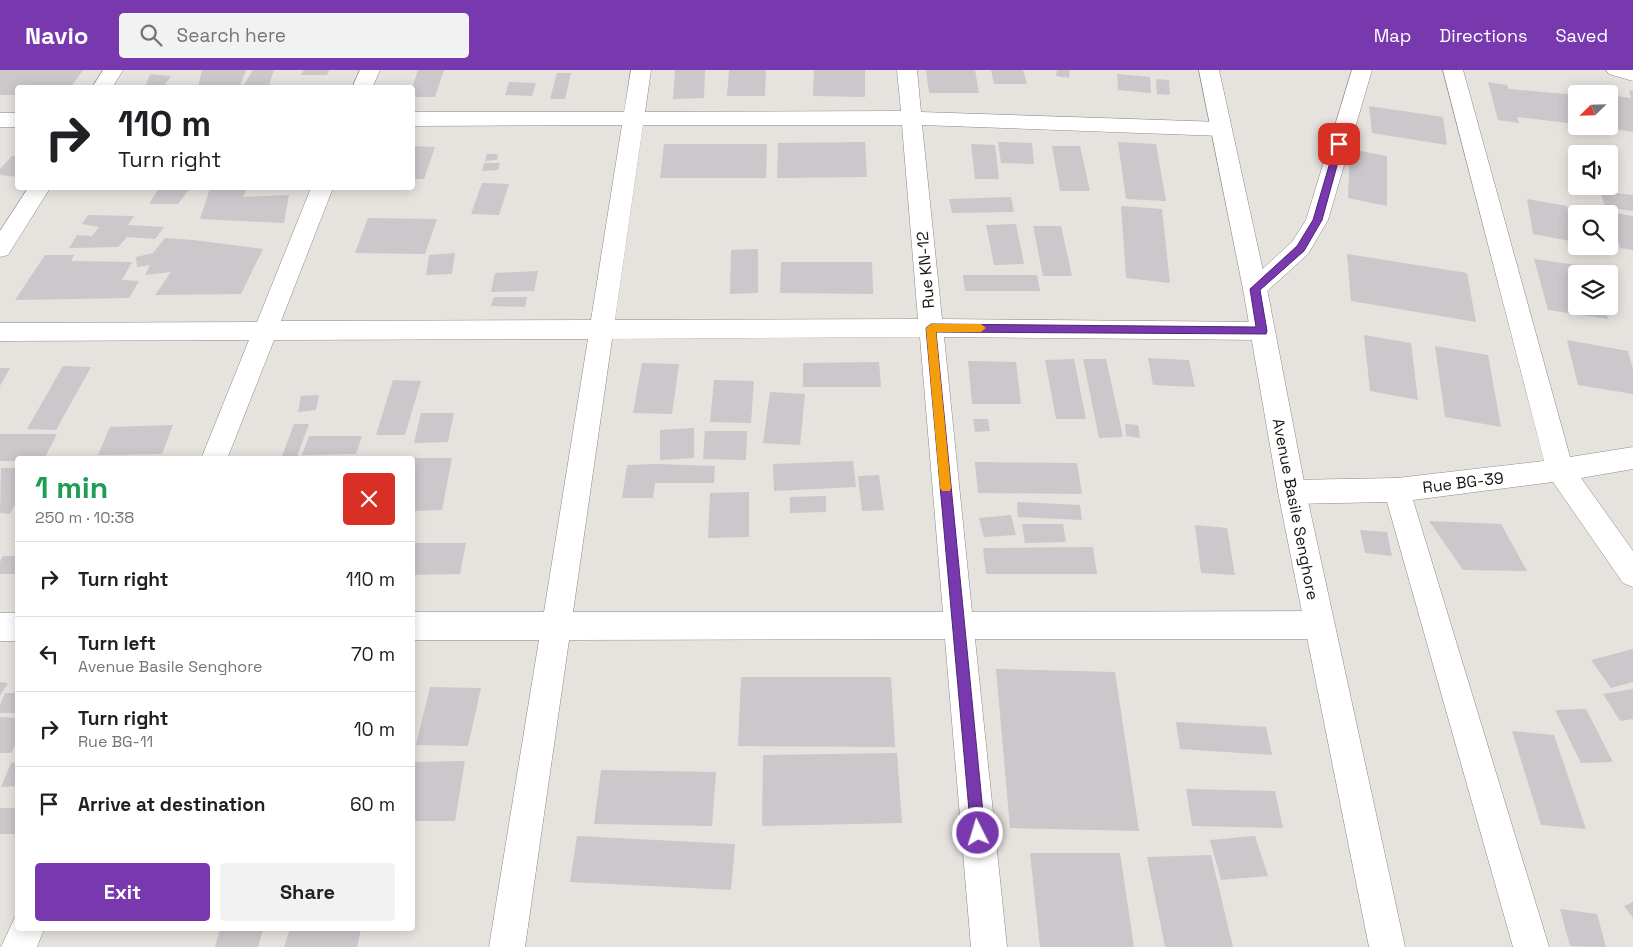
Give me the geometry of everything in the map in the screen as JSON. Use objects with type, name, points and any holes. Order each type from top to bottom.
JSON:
[{"type":"main road","points":[[104,85],[113,70]]},
{"type":"main road","points":[[363,85],[370,70]]},
{"type":"main road","points":[[507,947],[641,70]]},
{"type":"main road","name":"Rue KN-12","points":[[906,70],[989,947]]},
{"type":"main road","name":"Avenue Basile Senghore","points":[[1209,70],[1255,289],[1292,492],[1387,947]]},
{"type":"main road","points":[[1255,289],[1300,248],[1318,220],[1327,182],[1362,70]]},
{"type":"main road","points":[[1453,70],[1560,470],[1633,574]]},
{"type":"main road","points":[[1616,70],[1633,75]]},
{"type":"main road","points":[[415,119],[911,118],[1222,129]]},
{"type":"main road","points":[[0,120],[15,120]]},
{"type":"main road","points":[[0,249],[38,190]]},
{"type":"main road","points":[[215,456],[321,190]]},
{"type":"main road","points":[[0,332],[931,328],[1262,331]]},
{"type":"main road","name":"Rue BG-39","points":[[1292,492],[1397,490],[1560,470],[1633,458]]},
{"type":"main road","points":[[1397,490],[1531,947]]},
{"type":"main road","points":[[415,626],[1319,625]]},
{"type":"main road","points":[[0,627],[15,627]]},
{"type":"main road","points":[[19,947],[26,931]]},
{"type":"building","points":[[0,70],[83,70],[72,85],[15,85],[15,95],[0,95]]},
{"type":"building","points":[[202,70],[246,70],[240,85],[199,85]]},
{"type":"building","points":[[253,70],[274,70],[269,85],[244,85]]},
{"type":"building","points":[[304,70],[329,70],[327,75],[301,75]]},
{"type":"building","points":[[418,70],[444,70],[435,97],[415,97],[415,85],[413,85]]},
{"type":"building","points":[[675,70],[705,70],[704,98],[673,99]]},
{"type":"building","points":[[729,70],[766,70],[765,96],[727,96]]},
{"type":"building","points":[[814,70],[865,70],[865,97],[813,96]]},
{"type":"building","points":[[926,70],[975,70],[979,93],[929,93]]},
{"type":"building","points":[[991,70],[1023,70],[1027,84],[994,84]]},
{"type":"building","points":[[1057,70],[1070,70],[1069,78],[1056,76]]},
{"type":"building","points":[[557,73],[571,73],[565,99],[550,99]]},
{"type":"building","points":[[150,74],[171,76],[164,85],[146,85]]},
{"type":"building","points":[[1117,74],[1150,77],[1151,93],[1118,90]]},
{"type":"building","points":[[1156,79],[1169,80],[1170,95],[1157,94]]},
{"type":"building","points":[[509,82],[536,83],[532,96],[505,95]]},
{"type":"building","points":[[1488,82],[1507,85],[1509,89],[1568,94],[1568,123],[1517,117],[1519,123],[1498,120]]},
{"type":"building","points":[[1629,90],[1633,91],[1633,132],[1618,130],[1618,96],[1631,98]]},
{"type":"building","points":[[1369,106],[1443,117],[1447,145],[1372,133]]},
{"type":"building","points":[[865,142],[867,177],[777,178],[778,143]]},
{"type":"building","points":[[998,142],[1032,143],[1034,164],[1001,163]]},
{"type":"building","points":[[1118,142],[1156,144],[1166,201],[1126,199]]},
{"type":"building","points":[[664,144],[767,144],[766,178],[660,178]]},
{"type":"building","points":[[971,144],[995,145],[999,179],[975,179]]},
{"type":"building","points":[[415,146],[435,147],[424,179],[415,179]]},
{"type":"building","points":[[1052,146],[1080,146],[1090,191],[1060,191]]},
{"type":"building","points":[[1350,149],[1387,156],[1387,206],[1348,198]]},
{"type":"building","points":[[487,154],[498,154],[497,160],[485,161]]},
{"type":"building","points":[[12,156],[15,156],[15,177],[0,175],[0,169]]},
{"type":"building","points":[[484,163],[500,163],[498,170],[482,171]]},
{"type":"building","points":[[482,183],[509,184],[499,215],[471,214]]},
{"type":"building","points":[[158,190],[188,190],[178,204],[149,204]]},
{"type":"building","points":[[209,190],[246,190],[243,197],[289,195],[284,223],[200,219]]},
{"type":"building","points":[[1618,193],[1633,195],[1633,211],[1618,209],[1618,205],[1604,205],[1601,195],[1618,195]]},
{"type":"building","points":[[1011,197],[1014,212],[952,213],[949,199]]},
{"type":"building","points":[[1527,199],[1567,206],[1568,241],[1533,234]]},
{"type":"building","points":[[1121,206],[1162,209],[1170,283],[1126,278]]},
{"type":"building","points":[[1618,213],[1633,216],[1633,250],[1620,248],[1618,241]]},
{"type":"building","points":[[88,215],[134,216],[128,225],[164,227],[155,239],[127,237],[118,247],[69,248],[77,235],[92,236],[99,227],[82,224]]},
{"type":"building","points":[[368,218],[437,219],[425,254],[355,253]]},
{"type":"building","points":[[1016,224],[1024,264],[994,265],[986,225]]},
{"type":"building","points":[[1033,226],[1061,226],[1072,276],[1043,276]]},
{"type":"building","points":[[165,238],[263,249],[241,294],[155,295],[171,272],[145,275],[150,265],[137,267],[136,257],[153,253]]},
{"type":"building","points":[[758,249],[758,293],[730,294],[731,250]]},
{"type":"building","points":[[455,253],[452,274],[426,275],[429,255]]},
{"type":"building","points":[[1347,254],[1467,273],[1476,322],[1351,301]]},
{"type":"building","points":[[45,255],[74,255],[71,261],[132,262],[122,280],[139,281],[129,298],[15,300]]},
{"type":"building","points":[[1534,259],[1578,265],[1568,265],[1568,313],[1548,310]]},
{"type":"building","points":[[781,262],[872,262],[873,294],[780,293]]},
{"type":"building","points":[[538,271],[534,291],[491,292],[495,273]]},
{"type":"building","points":[[963,275],[1037,275],[1040,291],[965,291]]},
{"type":"building","points":[[494,297],[527,297],[525,307],[491,306]]},
{"type":"building","points":[[1581,315],[1607,315],[1608,319]]},
{"type":"building","points":[[1364,335],[1411,343],[1418,400],[1370,391]]},
{"type":"building","points":[[1567,340],[1628,351],[1633,369],[1633,394],[1578,385]]},
{"type":"building","points":[[1435,346],[1488,355],[1501,427],[1445,417]]},
{"type":"building","points":[[1148,358],[1189,360],[1195,387],[1153,385]]},
{"type":"building","points":[[1074,359],[1086,419],[1056,419],[1045,360]]},
{"type":"building","points":[[1083,359],[1106,359],[1123,437],[1099,438]]},
{"type":"building","points":[[968,361],[1016,362],[1021,404],[972,404]]},
{"type":"building","points":[[879,362],[881,387],[803,387],[803,363]]},
{"type":"building","points":[[642,363],[679,364],[672,414],[633,413]]},
{"type":"building","points":[[63,366],[91,367],[56,430],[27,429]]},
{"type":"building","points":[[0,368],[10,368],[0,386]]},
{"type":"building","points":[[393,380],[421,381],[405,435],[376,435]]},
{"type":"building","points":[[714,380],[754,381],[751,423],[710,422]]},
{"type":"building","points":[[770,392],[805,394],[800,445],[763,443]]},
{"type":"building","points":[[319,395],[316,410],[298,412],[301,396]]},
{"type":"building","points":[[421,413],[454,413],[448,442],[414,443]]},
{"type":"building","points":[[973,419],[988,419],[990,431],[975,432]]},
{"type":"building","points":[[294,424],[309,424],[297,456],[282,456]]},
{"type":"building","points":[[1125,424],[1138,425],[1140,438],[1126,436]]},
{"type":"building","points":[[173,425],[162,454],[98,455],[110,427]]},
{"type":"building","points":[[694,428],[694,458],[660,460],[660,430]]},
{"type":"building","points":[[705,431],[747,431],[746,460],[703,459]]},
{"type":"building","points":[[0,434],[57,434],[46,456],[15,456],[15,461],[0,461]]},
{"type":"building","points":[[309,436],[362,436],[356,454],[302,455]]},
{"type":"building","points":[[415,458],[452,458],[442,510],[415,511]]},
{"type":"building","points":[[853,461],[856,487],[774,491],[773,464]]},
{"type":"building","points":[[975,462],[1077,463],[1082,494],[978,493]]},
{"type":"building","points":[[627,465],[715,466],[714,483],[655,483],[653,498],[622,498]]},
{"type":"building","points":[[1,468],[15,468],[15,505],[10,514],[0,513]]},
{"type":"building","points":[[879,475],[884,510],[862,511],[858,476]]},
{"type":"building","points":[[749,492],[749,537],[708,538],[710,493]]},
{"type":"building","points":[[826,496],[826,512],[790,513],[790,497]]},
{"type":"building","points":[[1017,502],[1080,505],[1082,520],[1018,517]]},
{"type":"building","points":[[1011,515],[1016,535],[984,537],[979,518]]},
{"type":"building","points":[[1429,521],[1501,524],[1527,571],[1463,570]]},
{"type":"building","points":[[1022,524],[1063,524],[1066,542],[1025,543]]},
{"type":"building","points":[[1195,525],[1227,528],[1235,575],[1201,573]]},
{"type":"building","points":[[1360,530],[1387,532],[1392,556],[1365,553]]},
{"type":"building","points":[[415,543],[466,543],[460,574],[415,575]]},
{"type":"building","points":[[1093,547],[1097,574],[986,574],[983,548]]},
{"type":"building","points":[[3,556],[15,556],[15,574],[0,574],[0,562]]},
{"type":"building","points":[[1633,649],[1633,682],[1611,688],[1591,660]]},
{"type":"building","points":[[996,669],[1115,672],[1139,831],[1010,828]]},
{"type":"building","points":[[741,677],[891,677],[895,747],[738,746]]},
{"type":"building","points":[[0,682],[8,683],[0,696]]},
{"type":"building","points":[[430,687],[481,688],[468,746],[416,745]]},
{"type":"building","points":[[1633,689],[1633,719],[1620,721],[1603,694]]},
{"type":"building","points":[[5,693],[15,693],[15,713],[0,713],[0,705]]},
{"type":"building","points":[[1586,709],[1613,762],[1581,763],[1555,710]]},
{"type":"building","points":[[0,717],[15,718],[15,746],[11,753],[0,753]]},
{"type":"building","points":[[1176,722],[1266,727],[1272,755],[1180,749]]},
{"type":"building","points":[[1512,731],[1554,735],[1586,829],[1541,825]]},
{"type":"building","points":[[897,753],[902,823],[762,826],[763,755]]},
{"type":"building","points":[[465,761],[455,821],[415,821],[415,762]]},
{"type":"building","points":[[15,762],[15,786],[1,787],[11,763]]},
{"type":"building","points":[[601,770],[716,772],[712,826],[594,824]]},
{"type":"building","points":[[1186,789],[1275,791],[1283,828],[1192,826]]},
{"type":"building","points":[[0,808],[15,808],[15,834],[0,834]]},
{"type":"building","points":[[577,836],[735,844],[731,890],[570,882]]},
{"type":"building","points":[[1255,836],[1268,876],[1221,880],[1210,840]]},
{"type":"building","points":[[1030,853],[1120,853],[1134,947],[1040,947]]},
{"type":"building","points":[[1211,855],[1233,947],[1165,947],[1147,857]]},
{"type":"building","points":[[1633,902],[1633,918],[1624,906]]},
{"type":"building","points":[[1560,909],[1597,914],[1606,947],[1570,946]]},
{"type":"building","points":[[219,931],[262,931],[258,947],[215,947]]},
{"type":"building","points":[[289,931],[361,931],[357,947],[284,947]]},
{"type":"slow traffic","points":[[946,488],[931,328],[981,328]]},
{"type":"route","points":[[978,833],[931,328],[1262,331],[1255,289],[1300,248],[1318,220],[1339,144]]}]
